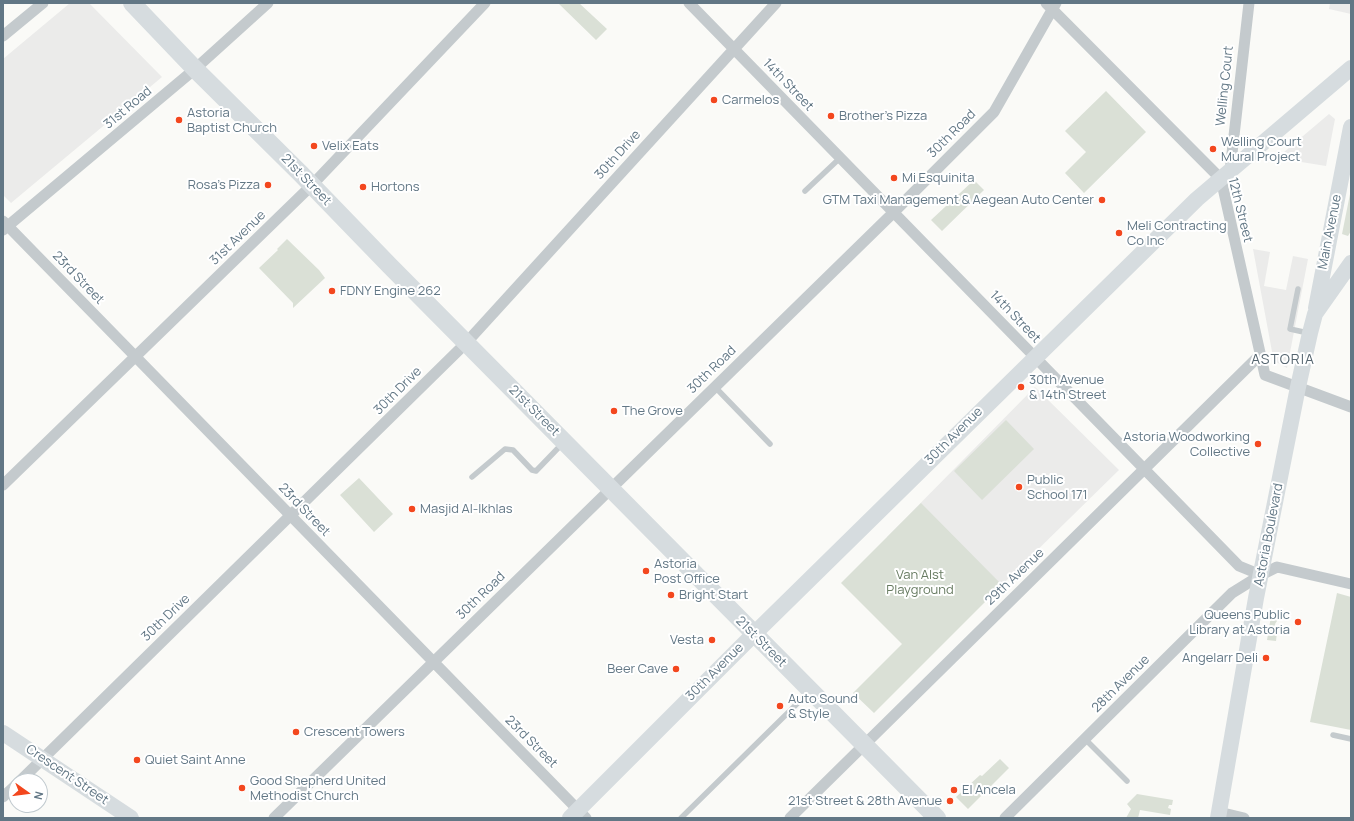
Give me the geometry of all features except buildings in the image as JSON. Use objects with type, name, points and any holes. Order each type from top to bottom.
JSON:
[{"type":"main road","name":"21st Street","points":[[132,3],[196,70],[312,185],[610,489],[937,818]]},
{"type":"street","points":[[3,36],[43,3]]},
{"type":"street","name":"31st Road","points":[[5,226],[196,70],[268,3]]},
{"type":"street","name":"31st Avenue","points":[[3,485],[312,185],[485,3]]},
{"type":"street","name":"14th Street","points":[[689,3],[1239,566],[1261,575]]},
{"type":"street","name":"30th Drive","points":[[28,773],[466,343],[776,3]]},
{"type":"street","name":"Welling Court","points":[[1225,175],[1249,3]]},
{"type":"street","name":"12th Street","points":[[1051,5],[1225,175],[1265,375],[1351,407]]},
{"type":"street","name":"30th Road","points":[[274,818],[893,213],[994,112],[1051,5]]},
{"type":"street","name":"30th Avenue","points":[[578,815],[754,634],[1034,357],[1197,199],[1351,68]]},
{"type":"street","name":"Main Avenue","points":[[1315,314],[1351,127]]},
{"type":"street","name":"23rd Street","points":[[5,226],[433,662],[578,815]]},
{"type":"street","points":[[1326,253],[1339,260],[1351,263]]},
{"type":"street","name":"Astoria Boulevard","points":[[1219,815],[1261,575],[1310,333],[1315,314],[1351,263]]},
{"type":"street","name":"29th Avenue","points":[[790,818],[1260,356]]},
{"type":"street","points":[[1261,575],[1277,567],[1351,584]]},
{"type":"street","name":"28th Avenue","points":[[1005,818],[1232,592],[1261,575]]},
{"type":"street","name":"Crescent Street","points":[[3,733],[131,818]]},
{"type":"street","points":[[1219,815],[1244,818]]},
{"type":"lane","points":[[805,191],[840,158]]},
{"type":"lane","points":[[1298,289],[1290,329],[1310,333]]},
{"type":"lane","points":[[715,387],[770,444]]},
{"type":"lane","points":[[472,477],[505,449],[513,450],[532,470],[536,471],[564,442]]},
{"type":"lane","points":[[681,818],[811,691]]},
{"type":"lane","points":[[1333,735],[1351,739]]},
{"type":"lane","points":[[1085,739],[1127,781]]},
{"type":"shaded area","points":[[70,3],[89,3],[162,77],[11,203],[3,195],[3,59]]},
{"type":"shaded area","points":[[1330,3],[1351,3],[1351,14],[1329,9]]},
{"type":"shaded area","points":[[1329,114],[1335,119],[1326,166],[1277,158]]},
{"type":"shaded area","points":[[1253,249],[1270,252],[1264,286],[1286,290],[1293,256],[1308,259],[1287,368],[1276,362],[1273,357]]},
{"type":"shaded area","name":"Public School 171","points":[[1035,387],[1119,470],[967,619],[887,537]]},
{"type":"green space","points":[[558,3],[579,3],[607,29],[596,40]]},
{"type":"green space","points":[[1106,91],[1146,132],[1084,193],[1065,173],[1086,152],[1065,131]]},
{"type":"green space","points":[[974,180],[984,190],[942,231],[931,220]]},
{"type":"green space","points":[[1351,189],[1351,231],[1348,236],[1342,234]]},
{"type":"green space","points":[[287,239],[319,270],[325,278],[293,308],[293,303],[259,268]]},
{"type":"green space","points":[[1006,420],[1034,449],[982,500],[954,471]]},
{"type":"green space","points":[[359,478],[393,514],[374,532],[340,495]]},
{"type":"green space","name":"Van Alst Playground","points":[[921,503],[1002,585],[874,713],[853,693],[902,644],[841,583]]},
{"type":"green space","points":[[1337,593],[1351,597],[1351,730],[1310,722]]},
{"type":"green space","points":[[1271,616],[1279,618],[1275,624],[1277,632],[1276,641],[1267,640]]},
{"type":"green space","points":[[1000,759],[1009,768],[968,809],[956,797]]},
{"type":"green space","points":[[1137,794],[1173,800],[1172,805],[1169,805],[1168,808],[1171,809],[1170,815],[1140,810],[1138,818],[1126,818],[1131,809],[1127,804]]},
{"type":"place","name":"Carmelos","points":[[714,100]]},
{"type":"place","name":"Brother’s Pizza","points":[[831,116]]},
{"type":"place","name":"Astoria Baptist Church","points":[[179,120]]},
{"type":"place","name":"Velix Eats","points":[[314,146]]},
{"type":"place","name":"Welling Court Mural Project","points":[[1213,149]]},
{"type":"place","name":"Mi Esquinita","points":[[894,178]]},
{"type":"place","name":"Rosa’s Pizza","points":[[268,185]]},
{"type":"place","name":"Hortons","points":[[363,187]]},
{"type":"place","name":"GTM Taxi Management & Aegean Auto Center","points":[[1102,200]]},
{"type":"place","name":"Meli Contracting Co Inc","points":[[1119,233]]},
{"type":"place","name":"FDNY Engine 262","points":[[332,291]]},
{"type":"place","name":"30th Avenue & 14th Street","points":[[1021,387]]},
{"type":"place","name":"The Grove","points":[[614,411]]},
{"type":"place","name":"Astoria Woodworking Collective","points":[[1258,444]]},
{"type":"place","name":"Public School 171","points":[[1019,487]]},
{"type":"place","name":"Masjid Al-Ikhlas","points":[[412,509]]},
{"type":"place","name":"Astoria Post Office","points":[[646,571]]},
{"type":"place","name":"Bright Start","points":[[671,595]]},
{"type":"place","name":"Queens Public Library at Astoria","points":[[1298,622]]},
{"type":"place","name":"Vesta","points":[[712,640]]},
{"type":"place","name":"Angelarr Deli","points":[[1266,658]]},
{"type":"place","name":"Beer Cave","points":[[676,669]]},
{"type":"place","name":"Auto Sound & Style","points":[[780,706]]},
{"type":"place","name":"Crescent Towers","points":[[296,732]]},
{"type":"place","name":"Quiet Saint Anne","points":[[137,760]]},
{"type":"place","name":"Good Shepherd United Methodist Church","points":[[242,788]]},
{"type":"place","name":"El Ancela","points":[[954,790]]},
{"type":"place","name":"21st Street & 28th Avenue","points":[[950,801]]},
{"type":"district","name":"ASTORIA","points":[[1283,360]]}]
